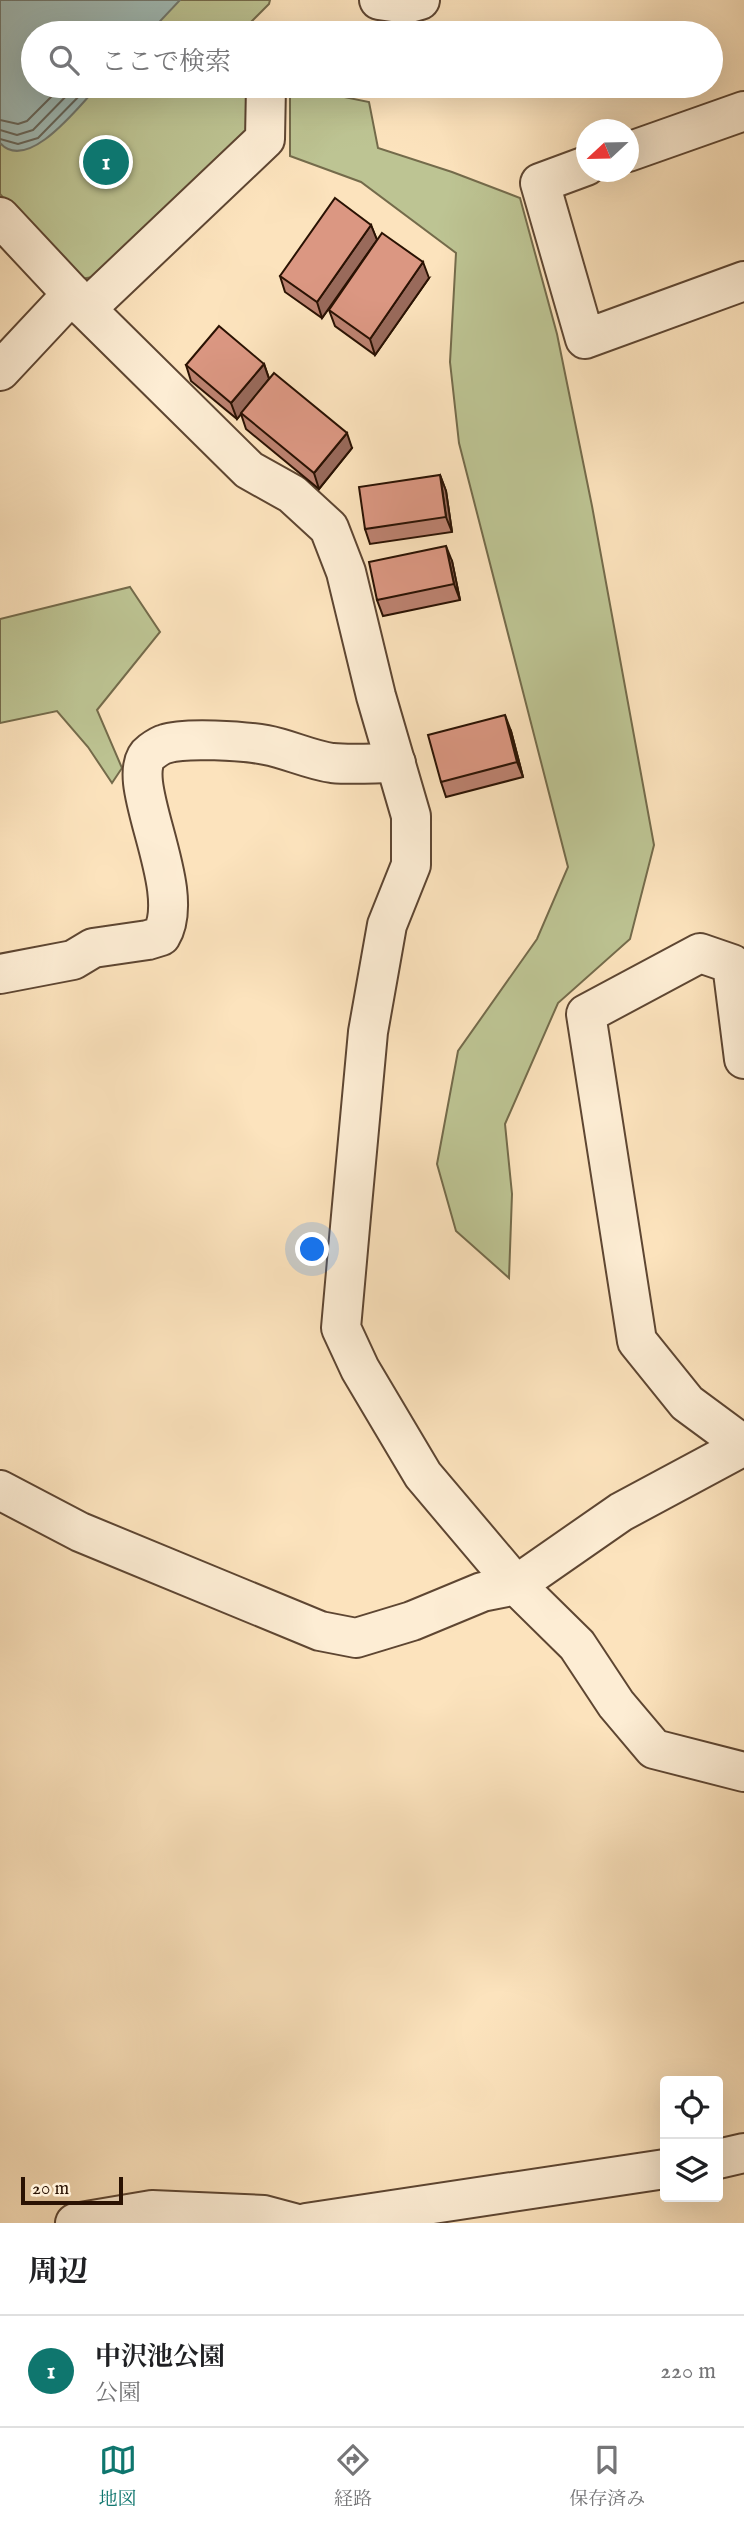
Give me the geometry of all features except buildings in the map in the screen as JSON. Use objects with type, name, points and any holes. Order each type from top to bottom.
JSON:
[{"type":"street","points":[[379,0],[406,4],[420,0]]},
{"type":"street","points":[[0,371],[265,139],[266,98]]},
{"type":"street","points":[[639,148],[744,111]]},
{"type":"street","points":[[576,170],[540,183],[586,339],[744,281]]},
{"type":"street","points":[[0,217],[79,301],[249,470],[292,494],[330,528],[346,572],[376,696],[411,816],[411,865],[387,925],[368,1032],[341,1328],[360,1369],[423,1475],[516,1585],[577,1645],[616,1704],[654,1749],[744,1772]]},
{"type":"street","points":[[0,974],[73,960],[93,948],[161,936],[167,925],[170,902],[143,790],[142,770],[148,755],[164,744],[187,740],[265,744],[332,763],[396,763]]},
{"type":"street","points":[[0,1490],[80,1532],[320,1630],[356,1638],[412,1621],[482,1592],[516,1585],[621,1512],[744,1445],[687,1403],[636,1341],[586,1014],[700,953],[732,964],[744,1059]]},
{"type":"street","points":[[723,2158],[744,2153]]},
{"type":"street","points":[[306,2223],[660,2170]]},
{"type":"street","points":[[75,2223],[152,2210],[264,2215],[294,2223]]},
{"type":"green space","points":[[0,0],[270,0],[252,21],[21,21],[21,98],[247,98],[247,130],[93,277],[74,280],[0,194]]},
{"type":"green space","points":[[290,98],[349,98],[369,102],[378,148],[520,198],[557,334],[592,506],[654,845],[630,939],[558,1003],[505,1124],[512,1194],[509,1278],[456,1231],[437,1164],[458,1051],[537,939],[568,867],[459,443],[450,362],[456,253],[361,182],[290,156]]},
{"type":"green space","points":[[130,587],[160,632],[97,710],[122,768],[112,783],[88,747],[57,711],[0,723],[0,619]]},
{"type":"water","points":[[0,0],[180,0],[160,21],[21,21],[21,98],[87,98],[39,144],[25,150],[12,150],[0,143]]},
{"type":"place","name":"中沢池公園","points":[[106,162]]}]
